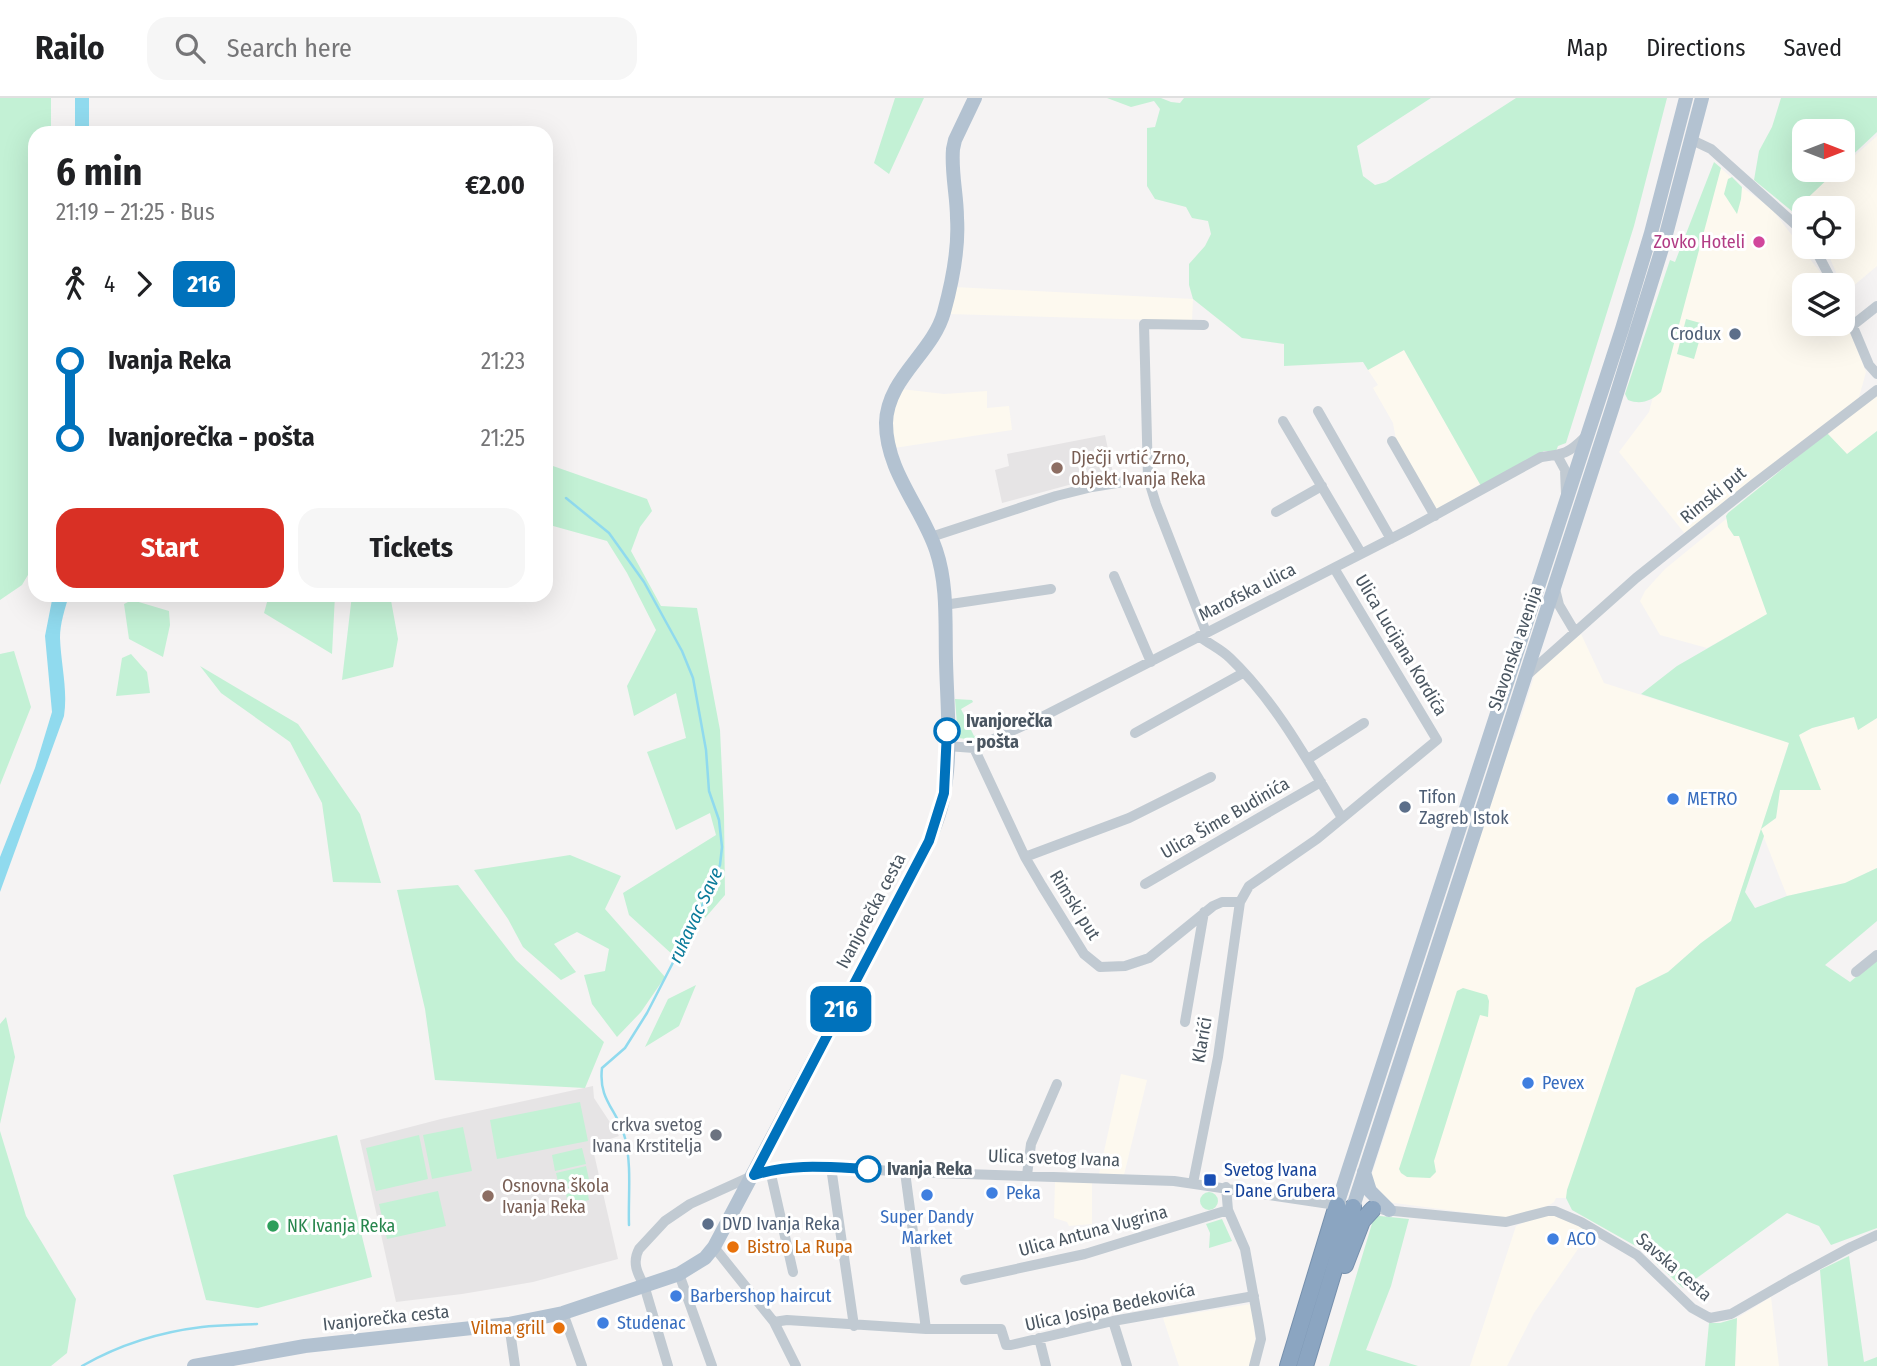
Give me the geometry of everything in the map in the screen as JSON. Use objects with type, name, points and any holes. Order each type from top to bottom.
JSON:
[{"type":"highway","points":[[1305,1366],[1329,1287],[1345,1206]]},
{"type":"highway","points":[[1288,1366],[1345,1206]]},
{"type":"highway","points":[[1329,1287],[1345,1266],[1362,1220],[1381,1210]]},
{"type":"main road","name":"Ivanjorečka cesta","points":[[194,1366],[237,1362],[305,1346],[509,1324],[563,1312],[679,1274],[705,1258],[714,1247],[929,841],[944,793],[947,746],[942,574],[931,537],[893,459],[888,438],[887,412],[902,379],[933,337],[943,316],[957,231],[953,149],[975,98]]},
{"type":"main road","name":"Slavonska avenija","points":[[1345,1206],[1651,233],[1686,98]]},
{"type":"main road","name":"Slavonska avenija","points":[[1345,1206],[1364,1172],[1555,589],[1644,309],[1702,98]]},
{"type":"main road","points":[[1364,1172],[1370,1191],[1381,1210]]},
{"type":"street","points":[[1692,140],[1711,149],[1792,224]]},
{"type":"street","points":[[1855,323],[1877,306]]},
{"type":"street","points":[[1204,325],[1144,324],[1148,478],[1202,634],[1228,657],[1277,713],[1308,759],[1342,818],[1318,839],[1249,886],[1240,902]]},
{"type":"street","points":[[1855,330],[1869,365],[1877,374]]},
{"type":"street","name":"Rimski put","points":[[1525,677],[1636,579],[1877,390]]},
{"type":"street","points":[[1318,411],[1391,538]]},
{"type":"street","points":[[1283,421],[1362,553]]},
{"type":"street","points":[[1566,499],[1565,470],[1558,457],[1571,451],[1587,436]]},
{"type":"street","points":[[1392,441],[1434,516]]},
{"type":"street","name":"Marofska ulica","points":[[947,746],[974,748],[1041,718],[1434,516],[1541,457],[1558,457]]},
{"type":"street","points":[[931,537],[1056,496],[1148,478]]},
{"type":"street","points":[[1276,512],[1322,486]]},
{"type":"street","name":"Ulica Lucijana Kordića","points":[[1334,568],[1437,740],[1342,818]]},
{"type":"street","points":[[1114,576],[1151,662]]},
{"type":"street","points":[[944,605],[1051,589]]},
{"type":"street","points":[[1555,589],[1559,605],[1575,632]]},
{"type":"street","points":[[1135,733],[1243,673]]},
{"type":"street","points":[[1308,759],[1364,723]]},
{"type":"street","name":"Rimski put","points":[[974,748],[1026,857],[1084,954],[1100,967],[1125,966],[1149,958],[1203,912],[1222,902],[1240,902]]},
{"type":"street","points":[[1026,857],[1129,818],[1211,777]]},
{"type":"street","name":"Ulica Šime Budinića","points":[[1145,884],[1321,782]]},
{"type":"street","name":"Klarići","points":[[1193,1183],[1217,1057],[1240,902]]},
{"type":"street","points":[[1185,1022],[1203,912]]},
{"type":"street","points":[[1856,972],[1877,955]]},
{"type":"street","points":[[1027,1175],[1031,1144],[1057,1084]]},
{"type":"street","name":"Ulica svetog Ivana","points":[[644,1285],[638,1275],[635,1256],[676,1212],[754,1175],[808,1165],[905,1172],[1193,1183],[1345,1206]]},
{"type":"street","points":[[831,1167],[854,1325]]},
{"type":"street","points":[[770,1170],[793,1272]]},
{"type":"street","points":[[905,1172],[926,1329]]},
{"type":"street","points":[[1226,1187],[1228,1210],[1245,1249],[1261,1339],[1254,1366]]},
{"type":"street","name":"Savska cesta","points":[[1345,1206],[1506,1222],[1548,1210],[1555,1211],[1581,1222],[1628,1249],[1657,1272],[1692,1307],[1710,1318],[1731,1314],[1826,1260],[1877,1235]]},
{"type":"street","name":"Ulica Antuna Vugrina","points":[[965,1280],[1085,1254],[1228,1210]]},
{"type":"street","points":[[714,1247],[774,1322],[796,1366]]},
{"type":"street","points":[[679,1274],[712,1366]]},
{"type":"street","points":[[644,1285],[668,1366]]},
{"type":"street","name":"Ulica Josipa Bedekovića","points":[[774,1322],[926,1329],[1001,1329],[1006,1345],[1011,1345],[1113,1321],[1254,1296]]},
{"type":"street","points":[[563,1312],[582,1366]]},
{"type":"street","points":[[1113,1321],[1127,1366]]},
{"type":"street","points":[[509,1324],[515,1366]]},
{"type":"street","points":[[1040,1338],[1046,1366]]},
{"type":"shaded area","points":[[1877,136],[1877,266],[1855,285],[1855,273],[1836,273],[1830,259],[1855,259],[1855,196],[1809,196],[1824,182],[1855,182],[1855,155]]},
{"type":"shaded area","points":[[1714,162],[1772,209],[1792,235],[1792,259],[1810,259],[1821,273],[1792,273],[1792,336],[1851,336],[1866,372],[1858,401],[1686,535],[1619,452],[1649,412]]},
{"type":"shaded area","points":[[954,287],[1193,299],[1192,321],[948,314]]},
{"type":"shaded area","points":[[1404,350],[1480,484],[1436,510],[1396,440],[1393,423],[1373,388],[1378,385],[1368,370]]},
{"type":"shaded area","points":[[901,389],[944,394],[987,391],[987,408],[1009,406],[1012,430],[894,448],[893,407]]},
{"type":"shaded area","points":[[1877,395],[1877,431],[1847,454],[1827,433]]},
{"type":"shaded area","name":"Dječji vrtić Zrno, objekt Ivanja Reka","points":[[1105,435],[1113,473],[1002,503],[995,470],[1009,466],[1007,454]]},
{"type":"shaded area","points":[[1731,515],[1768,614],[1707,648],[1660,635],[1640,601],[1645,591],[1665,569]]},
{"type":"shaded area","points":[[1581,634],[1604,683],[1789,742],[1762,828],[1776,818],[1780,789],[1798,735],[1812,728],[1854,717],[1859,729],[1877,718],[1877,868],[1845,883],[1787,896],[1761,830],[1731,921],[1668,972],[1636,988],[1566,1198],[1556,1198],[1546,1207],[1508,1218],[1387,1202],[1372,1181],[1372,1174],[1410,1058],[1416,1028],[1508,749],[1515,736],[1536,671]]},
{"type":"shaded area","points":[[1121,1074],[1147,1080],[1124,1175],[1099,1174]]},
{"type":"shaded area","name":"Osnovna škola Ivanja Reka","points":[[593,1086],[594,1098],[619,1136],[592,1145],[618,1259],[533,1282],[396,1302],[360,1140],[441,1119]]},
{"type":"shaded area","points":[[1055,1181],[1092,1181],[1092,1224],[1069,1226],[1067,1222],[1054,1218]]},
{"type":"shaded area","points":[[1545,1213],[1560,1213],[1589,1233],[1534,1313],[1507,1366],[1470,1366],[1516,1226]]},
{"type":"shaded area","points":[[1771,1297],[1779,1366],[1735,1366],[1737,1318]]},
{"type":"shaded area","points":[[1251,1304],[1256,1345],[1249,1366],[1179,1366],[1163,1318]]},
{"type":"green space","points":[[0,98],[51,98],[51,126],[28,126],[28,575],[22,585],[0,600]]},
{"type":"green space","points":[[895,98],[924,98],[889,174],[874,163]]},
{"type":"green space","points":[[1107,98],[1161,98],[1180,103],[1184,98],[1431,98],[1357,146],[1363,176],[1375,185],[1386,182],[1516,98],[1667,98],[1634,226],[1566,443],[1558,446],[1556,451],[1544,451],[1481,486],[1404,350],[1368,370],[1363,362],[1284,366],[1284,344],[1242,338],[1193,299],[1189,285],[1189,264],[1205,246],[1211,234],[1208,221],[1192,218],[1186,207],[1155,199],[1147,186],[1147,128],[1155,127],[1160,109],[1154,101],[1131,107]]},
{"type":"green space","points":[[1781,98],[1877,98],[1877,132],[1855,153],[1855,119],[1792,119],[1792,182],[1824,182],[1810,196],[1792,196],[1792,211],[1754,180],[1759,151],[1772,127]]},
{"type":"green space","points":[[1714,162],[1721,168],[1661,392],[1646,401],[1628,400],[1625,394],[1670,260],[1675,262]]},
{"type":"green space","points":[[1732,177],[1742,187],[1737,214],[1724,194],[1728,179]]},
{"type":"green space","points":[[1686,319],[1704,324],[1694,359],[1677,354]]},
{"type":"green space","points":[[1877,431],[1877,718],[1858,730],[1854,717],[1812,728],[1799,735],[1821,790],[1780,790],[1776,818],[1761,829],[1764,836],[1745,892],[1755,908],[1787,896],[1845,883],[1877,868],[1877,921],[1825,965],[1850,982],[1877,959],[1877,1228],[1831,1245],[1819,1226],[1787,1213],[1683,1288],[1641,1249],[1572,1210],[1566,1198],[1567,1190],[1636,988],[1668,972],[1731,921],[1789,743],[1641,694],[1677,666],[1767,614],[1739,536],[1734,536],[1728,527],[1728,513],[1827,433],[1847,454]]},
{"type":"green space","points":[[553,466],[647,499],[652,511],[640,527],[631,551],[661,606],[697,608],[720,730],[725,895],[673,955],[629,915],[623,893],[716,835],[710,813],[676,830],[647,752],[686,738],[676,693],[634,716],[627,686],[656,630],[607,541],[553,526]]},
{"type":"green space","points":[[139,602],[169,611],[170,625],[163,657],[129,639],[124,604]]},
{"type":"green space","points":[[267,602],[335,602],[332,654],[264,613]]},
{"type":"green space","points":[[351,602],[391,602],[398,639],[393,667],[342,680]]},
{"type":"green space","points":[[14,651],[31,707],[0,785],[0,654]]},
{"type":"green space","points":[[131,654],[147,672],[150,693],[116,696],[122,658]]},
{"type":"green space","points":[[200,666],[298,724],[360,814],[381,883],[333,882],[322,803],[290,742],[221,693]]},
{"type":"green space","points":[[955,699],[972,700],[973,702],[961,709],[974,736],[977,735],[976,740],[958,738]]},
{"type":"green space","points":[[570,855],[621,876],[605,909],[665,977],[641,1012],[617,1037],[592,1004],[584,975],[605,971],[609,949],[577,932],[554,944],[576,972],[561,980],[523,947],[508,919],[474,870]]},
{"type":"green space","points":[[458,885],[516,960],[604,1042],[585,1088],[435,1080],[425,1009],[397,890]]},
{"type":"green space","points":[[696,985],[679,1026],[645,1047],[668,999]]},
{"type":"green space","points":[[1463,988],[1487,995],[1488,1017],[1480,1015],[1434,1161],[1436,1172],[1430,1178],[1407,1177],[1399,1169],[1457,991]]},
{"type":"green space","points":[[6,1017],[15,1057],[0,1124],[0,1024]]},
{"type":"green space","points":[[580,1102],[588,1141],[497,1159],[490,1120]]},
{"type":"green space","points":[[463,1127],[472,1171],[432,1179],[423,1135]]},
{"type":"green space","points":[[0,1131],[26,1216],[76,1299],[67,1353],[51,1366],[0,1366]]},
{"type":"green space","name":"NK Ivanja Reka","points":[[337,1135],[372,1277],[258,1308],[206,1300],[173,1175]]},
{"type":"green space","points":[[419,1135],[428,1179],[376,1191],[366,1148]]},
{"type":"green space","points":[[582,1148],[586,1164],[555,1171],[552,1155]]},
{"type":"green space","points":[[586,1166],[590,1184],[560,1190],[556,1173]]},
{"type":"green space","points":[[587,1189],[589,1200],[568,1205],[566,1194]]},
{"type":"green space","points":[[438,1191],[446,1226],[387,1239],[379,1204]]},
{"type":"green space","points":[[1209,1192],[1215,1195],[1218,1201],[1215,1207],[1209,1210],[1203,1207],[1200,1201],[1203,1195]]},
{"type":"green space","points":[[1374,1217],[1409,1219],[1391,1286],[1366,1350],[1418,1366],[1329,1366]]},
{"type":"green space","points":[[1222,1219],[1232,1241],[1209,1248],[1210,1233],[1206,1224]]},
{"type":"green space","points":[[1849,1256],[1864,1362],[1877,1357],[1877,1366],[1828,1366],[1820,1270]]},
{"type":"green space","points":[[1737,1318],[1735,1366],[1705,1366],[1709,1323]]},
{"type":"water","points":[[75,98],[89,98],[89,126],[75,126]]},
{"type":"water","points":[[52,602],[67,602],[60,632],[64,716],[0,892],[0,857],[35,768],[52,712],[45,636]]},
{"type":"waterway","name":"rukavac Save","points":[[566,498],[609,533],[644,582],[682,651],[693,678],[706,750],[709,791],[719,820],[722,847],[720,865],[700,910],[647,1013],[625,1048],[602,1068],[603,1089],[622,1128],[627,1149],[629,1225]]},
{"type":"waterway","name":"rukavac Save","points":[[82,1366],[124,1346],[170,1332],[209,1326],[257,1324]]},
{"type":"bus line","name":"216","points":[[868,1169],[808,1165],[791,1166],[754,1175],[929,841],[944,793],[947,731]]},
{"type":"place","name":"Zovko Hoteli","points":[[1759,242]]},
{"type":"place","name":"Crodux","points":[[1735,334]]},
{"type":"place","name":"Dječji vrtić Zrno, objekt Ivanja Reka","points":[[1057,468]]},
{"type":"place","name":"Ivanjorečka - pošta","points":[[947,731]]},
{"type":"place","name":"METRO","points":[[1673,799]]},
{"type":"place","name":"Tifon Zagreb Istok","points":[[1405,807]]},
{"type":"place","name":"Pevex","points":[[1528,1083]]},
{"type":"place","name":"crkva svetog Ivana Krstitelja","points":[[716,1135]]},
{"type":"place","name":"Ivanja Reka","points":[[868,1169]]},
{"type":"place","name":"Svetog Ivana - Dane Grubera","points":[[1210,1180]]},
{"type":"place","name":"Peka","points":[[992,1193]]},
{"type":"place","name":"Super Dandy Market","points":[[927,1195]]},
{"type":"place","name":"Osnovna škola Ivanja Reka","points":[[488,1196]]},
{"type":"place","name":"DVD Ivanja Reka","points":[[708,1224]]},
{"type":"place","name":"NK Ivanja Reka","points":[[273,1226]]},
{"type":"place","name":"ACO","points":[[1553,1239]]},
{"type":"place","name":"Bistro La Rupa","points":[[733,1247]]},
{"type":"place","name":"Barbershop haircut","points":[[676,1296]]},
{"type":"place","name":"Studenac","points":[[603,1323]]},
{"type":"place","name":"Vilma grill","points":[[559,1328]]}]
